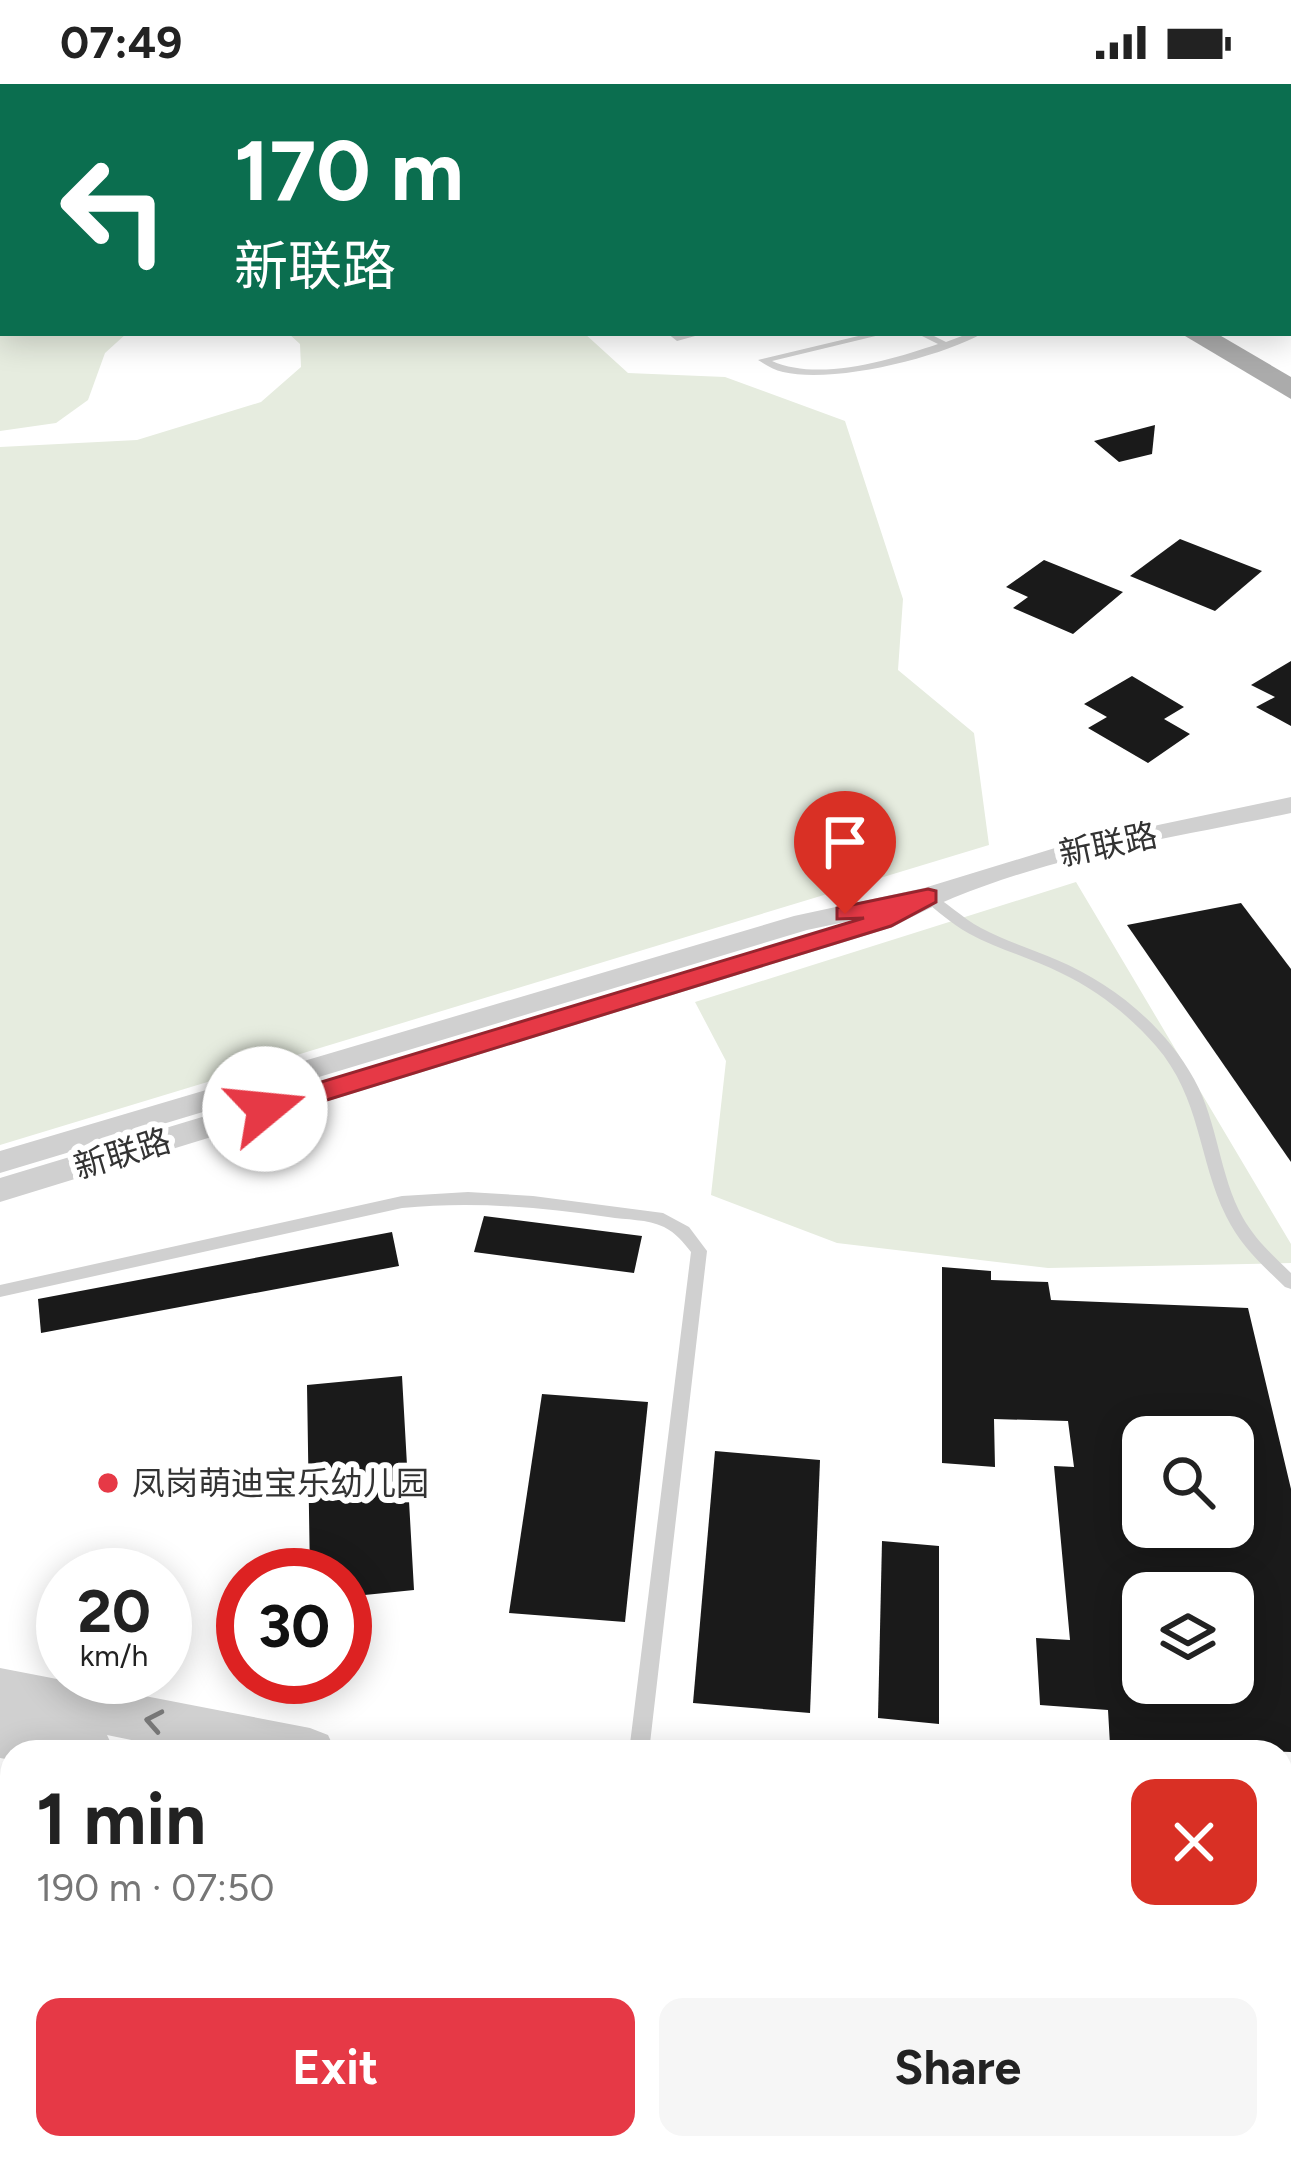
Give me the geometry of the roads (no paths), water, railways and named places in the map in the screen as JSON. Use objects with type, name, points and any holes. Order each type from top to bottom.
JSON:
[{"type":"main road","points":[[1198,336],[1291,390]]},
{"type":"main road","points":[[1243,336],[1291,364]]},
{"type":"street","name":"新联路","points":[[0,1162],[781,929],[928,896],[1051,856],[1291,805]]},
{"type":"street","name":"新联路","points":[[0,1190],[883,920],[928,896]]},
{"type":"street","points":[[0,1691],[249,1740]]},
{"type":"lane","points":[[870,336],[763,360],[814,374],[970,336]]},
{"type":"lane","points":[[926,336],[946,345]]},
{"type":"lane","points":[[928,896],[958,925],[1099,987],[1167,1048],[1199,1106],[1229,1207],[1242,1231],[1291,1283]]},
{"type":"lane","points":[[0,1291],[402,1202],[448,1196],[496,1196],[663,1219],[683,1231],[699,1251],[640,1740]]},
{"type":"place","name":"凤岗萌迪宝乐幼儿园","points":[[108,1483]]}]
